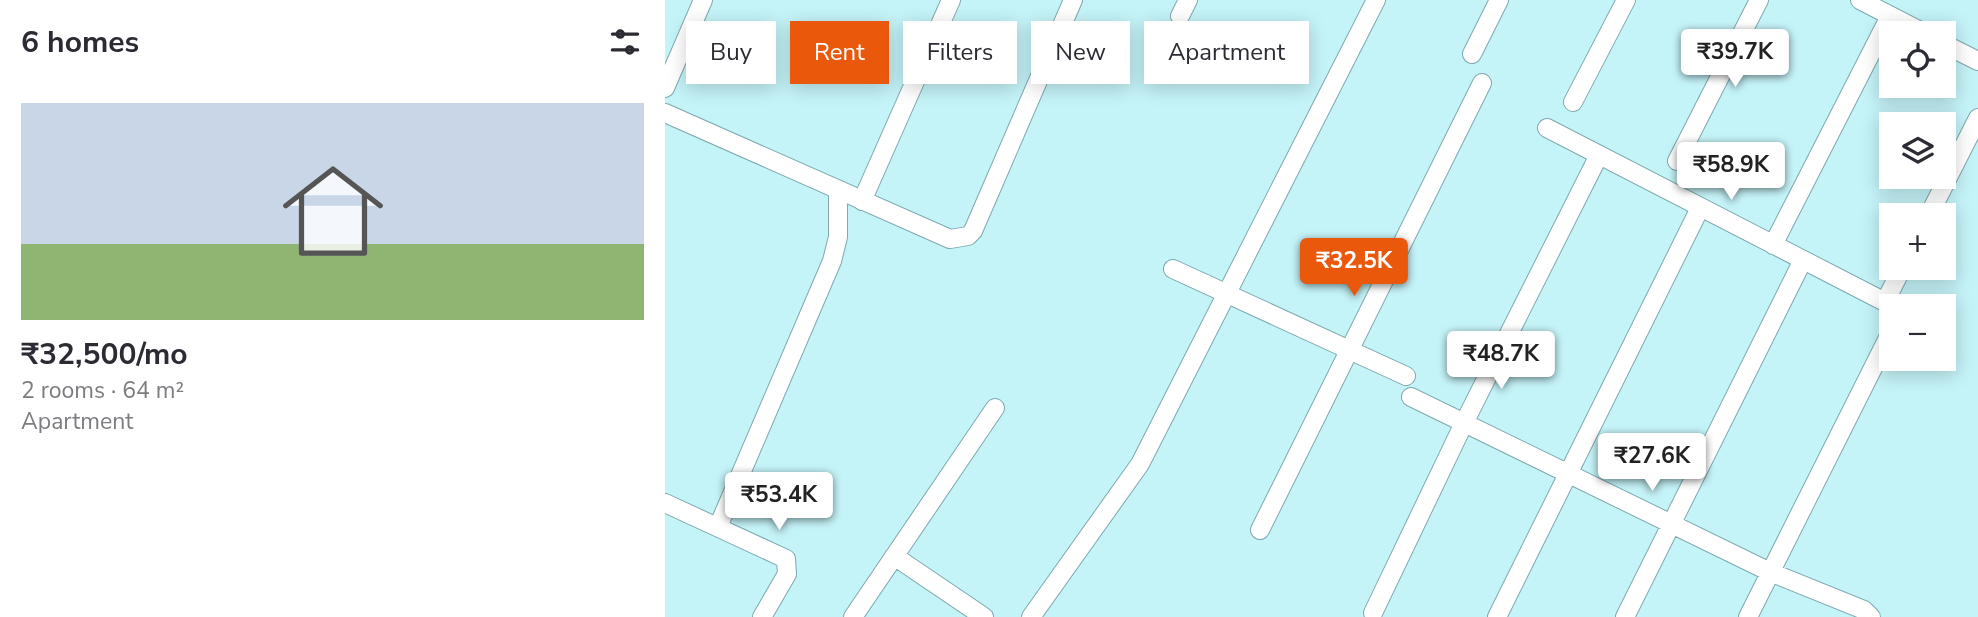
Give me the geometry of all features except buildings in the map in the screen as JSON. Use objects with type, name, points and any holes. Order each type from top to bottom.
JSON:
[{"type":"street","points":[[665,88],[703,0]]},
{"type":"street","points":[[862,201],[951,0]]},
{"type":"street","points":[[665,113],[950,239],[968,236],[1073,0]]},
{"type":"street","points":[[1179,16],[1188,0]]},
{"type":"street","points":[[1031,617],[1140,464],[1376,0]]},
{"type":"street","points":[[1472,54],[1499,0]]},
{"type":"street","points":[[1573,102],[1626,0]]},
{"type":"street","points":[[1677,161],[1759,0]]},
{"type":"street","points":[[1860,0],[1900,21]]},
{"type":"street","points":[[1773,246],[1890,16]]},
{"type":"street","points":[[1956,50],[1978,61]]},
{"type":"street","points":[[1260,530],[1482,83]]},
{"type":"street","points":[[1935,203],[1978,117]]},
{"type":"street","points":[[1546,128],[1879,300]]},
{"type":"street","points":[[1373,613],[1464,423],[1599,155]]},
{"type":"street","points":[[719,527],[832,261],[838,237],[838,190]]},
{"type":"street","points":[[1497,617],[1700,208]]},
{"type":"street","points":[[1625,617],[1669,523],[1803,260]]},
{"type":"street","points":[[1173,269],[1406,376]]},
{"type":"street","points":[[1748,617],[1879,356]]},
{"type":"street","points":[[1411,397],[1770,572],[1864,610],[1871,617]]},
{"type":"street","points":[[853,617],[995,408]]},
{"type":"street","points":[[665,503],[786,559],[787,574],[762,617]]},
{"type":"street","points":[[894,556],[984,617]]}]
